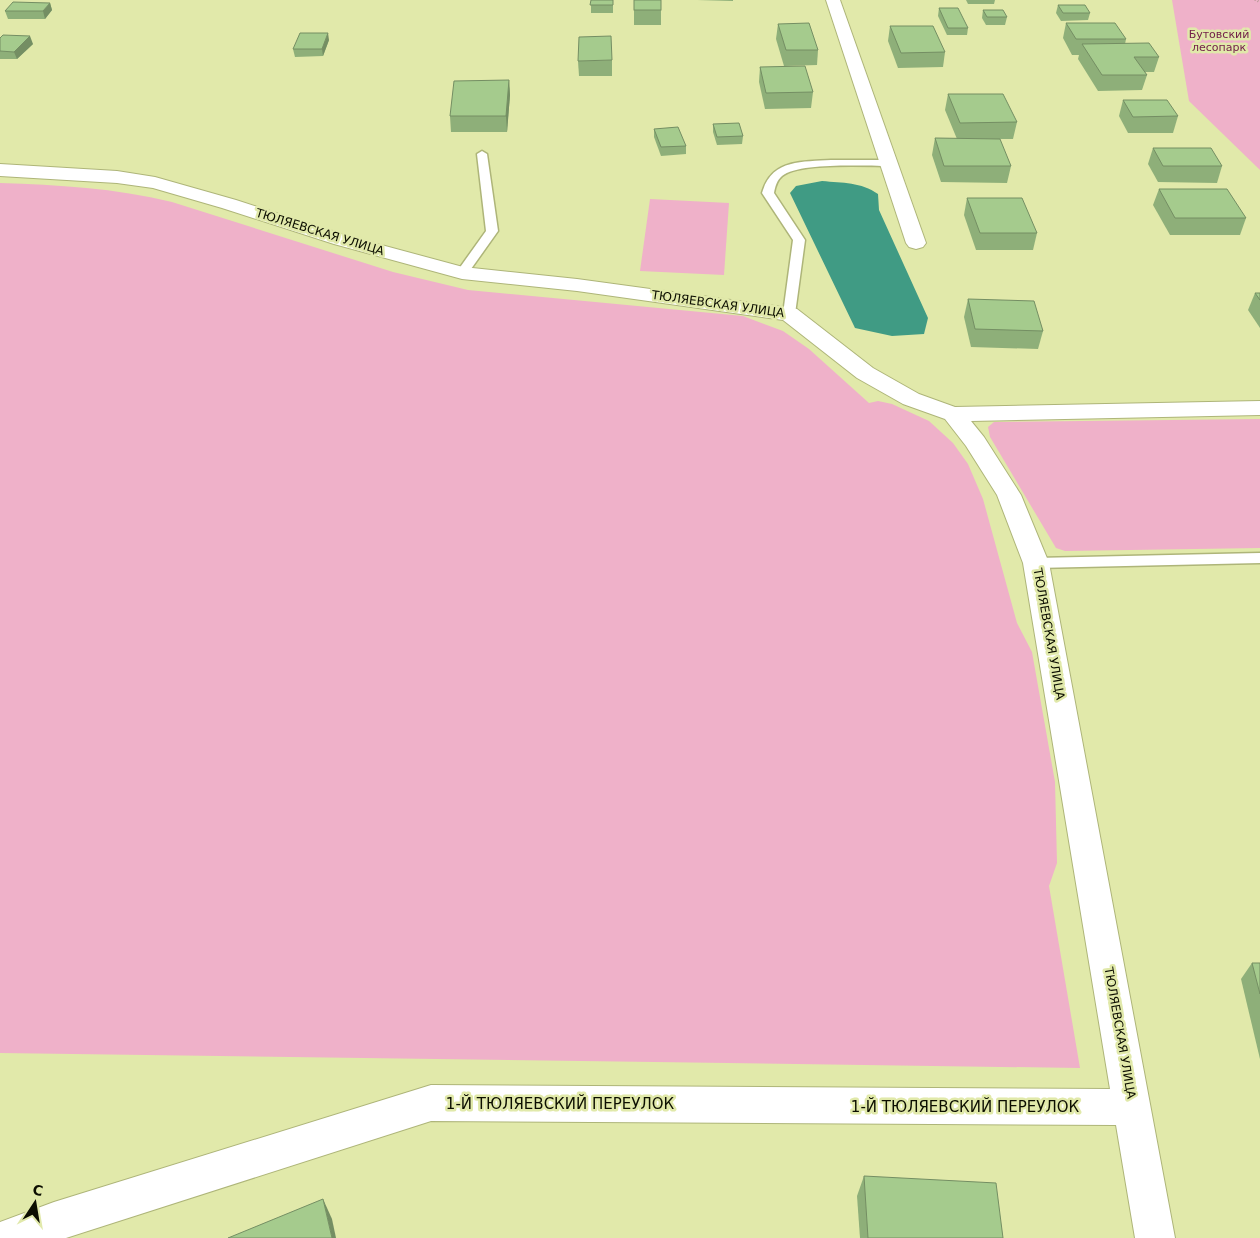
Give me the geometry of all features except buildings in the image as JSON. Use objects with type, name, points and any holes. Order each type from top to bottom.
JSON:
[{"type":"street","points":[[833,0],[916,244]]},
{"type":"street","name":"ТЮЛЯЕВСКАЯ УЛИЦА","points":[[0,170],[109,176],[155,183],[229,204],[341,240],[462,273],[577,285],[789,314],[865,373],[911,399],[953,414],[976,442],[1009,495],[1036,562],[1133,1107],[1154,1238]]},
{"type":"street","points":[[953,414],[1260,408]]},
{"type":"street","name":"1-Й ТЮЛЯЕВСКИЙ ПЕРЕУЛОК","points":[[9,1238],[430,1103],[1133,1107]]},
{"type":"lane","points":[[462,273],[492,231],[482,154]]},
{"type":"lane","points":[[789,314],[800,240],[768,193],[770,184],[778,172],[809,164],[889,163]]},
{"type":"lane","points":[[1036,562],[1260,558]]},
{"type":"path","points":[[1256,0],[1260,2]]},
{"type":"green space","name":"Бутовский лесопарк","points":[[1172,0],[1260,0],[1260,170],[1189,101]]},
{"type":"green space","points":[[0,183],[65,186],[151,197],[393,272],[468,290],[743,316],[783,331],[809,349],[869,403],[878,401],[892,404],[929,421],[953,443],[968,464],[983,499],[1017,623],[1032,652],[1055,782],[1057,863],[1049,886],[1080,1068],[0,1053]]},
{"type":"green space","points":[[650,199],[729,203],[724,275],[640,271]]},
{"type":"green space","points":[[1260,419],[1260,548],[1065,551],[1056,548],[990,437],[988,427],[994,422]]},
{"type":"water","points":[[822,181],[858,185],[878,194],[879,210],[928,318],[924,334],[892,336],[855,328],[790,193],[796,186]]}]
